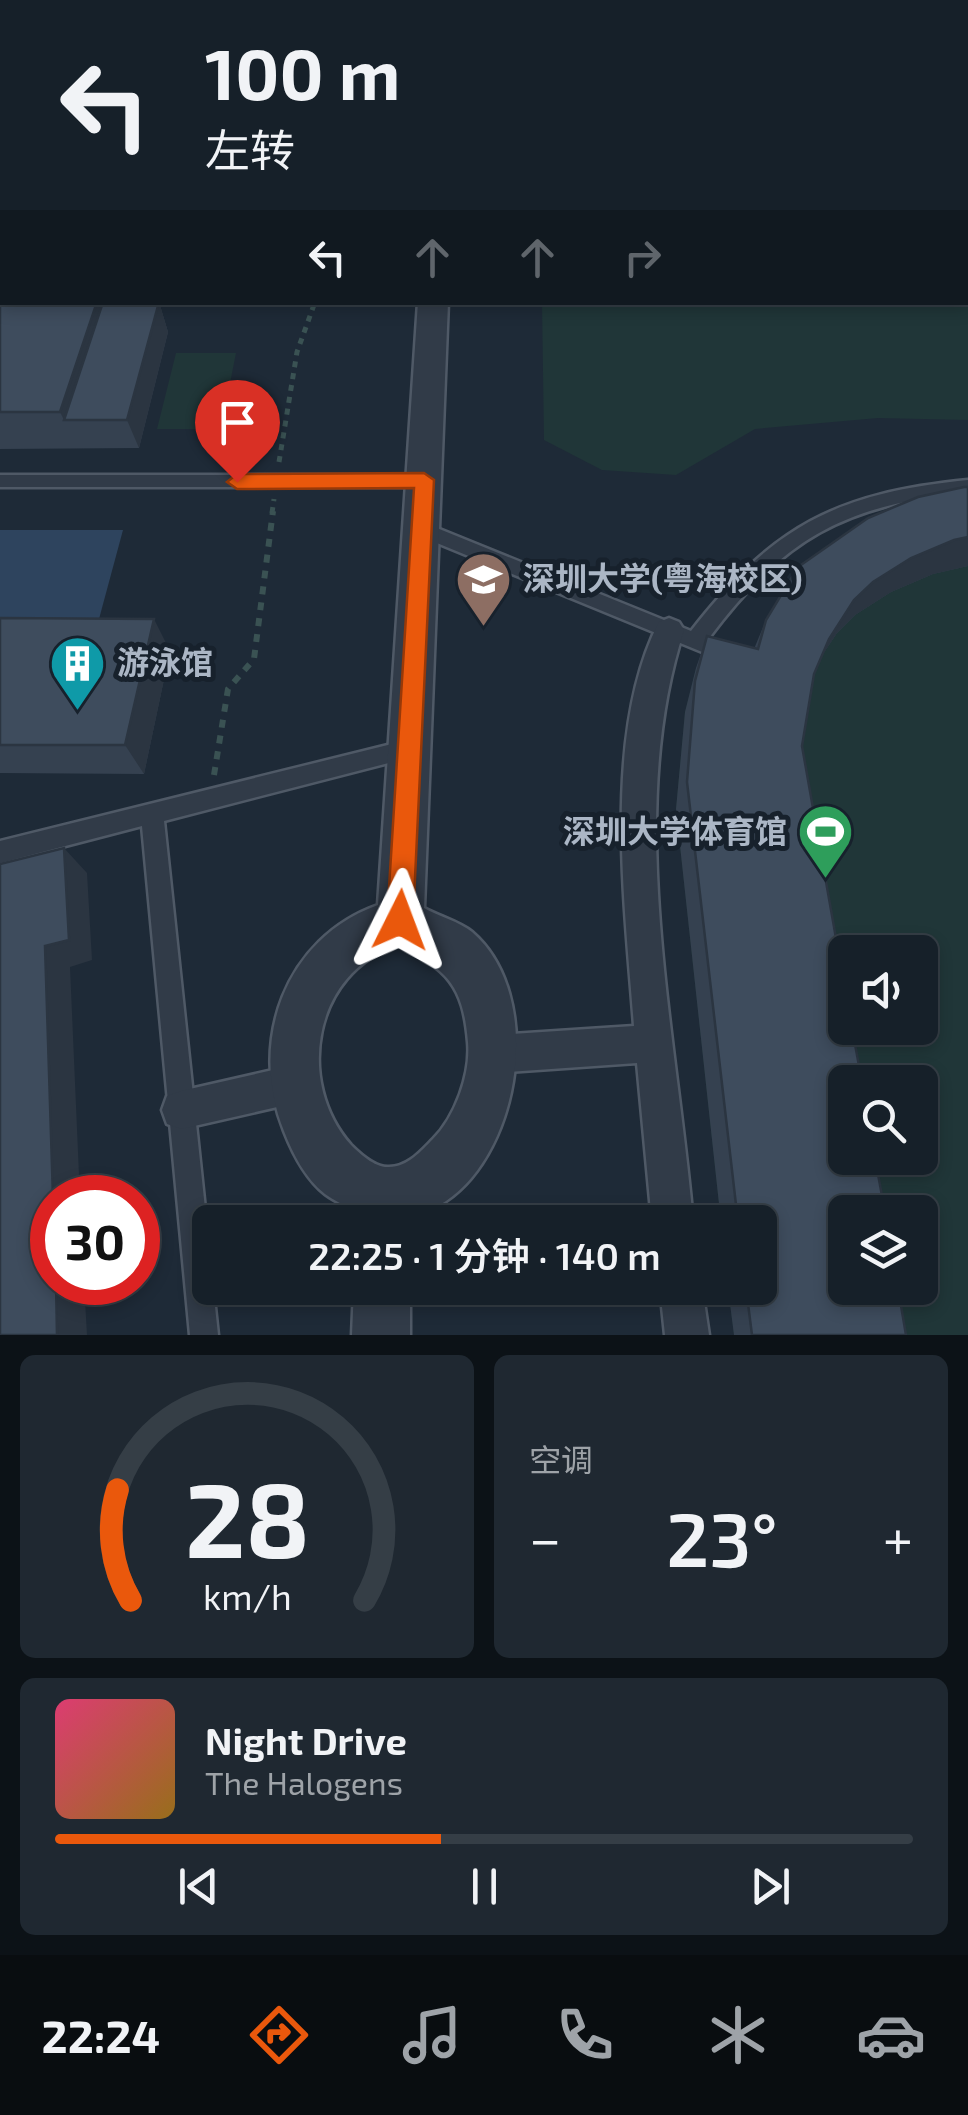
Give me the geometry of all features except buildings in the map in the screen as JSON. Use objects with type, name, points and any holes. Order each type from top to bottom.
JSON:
[{"type":"street","points":[[400,920],[433,305]]},
{"type":"street","points":[[671,1205],[653,1043],[640,779],[650,680],[682,636]]},
{"type":"street","points":[[380,1205],[334,1166],[306,1126],[295,1084],[294,1048],[302,1008],[316,978],[351,938],[373,926],[400,920],[446,937],[465,956],[490,1015],[495,1054],[491,1089],[472,1132],[448,1164],[391,1205]]},
{"type":"street","points":[[495,1054],[653,1043]]},
{"type":"street","points":[[181,1110],[295,1084]]},
{"type":"street","points":[[381,1335],[382,1305]]},
{"type":"street","points":[[683,1305],[687,1335]]},
{"type":"lane","points":[[0,482],[424,480]]},
{"type":"lane","points":[[682,636],[768,554],[806,527],[855,506],[919,490],[968,486]]},
{"type":"lane","points":[[421,529],[749,663]]},
{"type":"lane","points":[[0,852],[408,749]]},
{"type":"lane","points":[[152,815],[204,1335]]},
{"type":"path","points":[[209,800],[228,688],[254,659],[297,352],[314,305]]},
{"type":"green space","points":[[542,305],[968,305],[968,420],[878,418],[755,429],[676,475],[602,470],[544,440]]},
{"type":"green space","points":[[176,353],[236,353],[221,429],[157,429]]},
{"type":"green space","name":"深圳大学体育馆","points":[[968,519],[968,1335],[734,1335],[730,1305],[777,1305],[777,1205],[719,1205],[676,809],[685,712],[696,668],[744,681]]},
{"type":"water","points":[[0,530],[123,530],[99,619],[0,618]]},
{"type":"place","name":"深圳大学(粤海校区)","points":[[484,628]]},
{"type":"place","name":"游泳馆","points":[[78,712]]},
{"type":"place","name":"深圳大学体育馆","points":[[826,881]]},
{"type":"route","points":[[237,482],[424,480],[400,920]]}]
